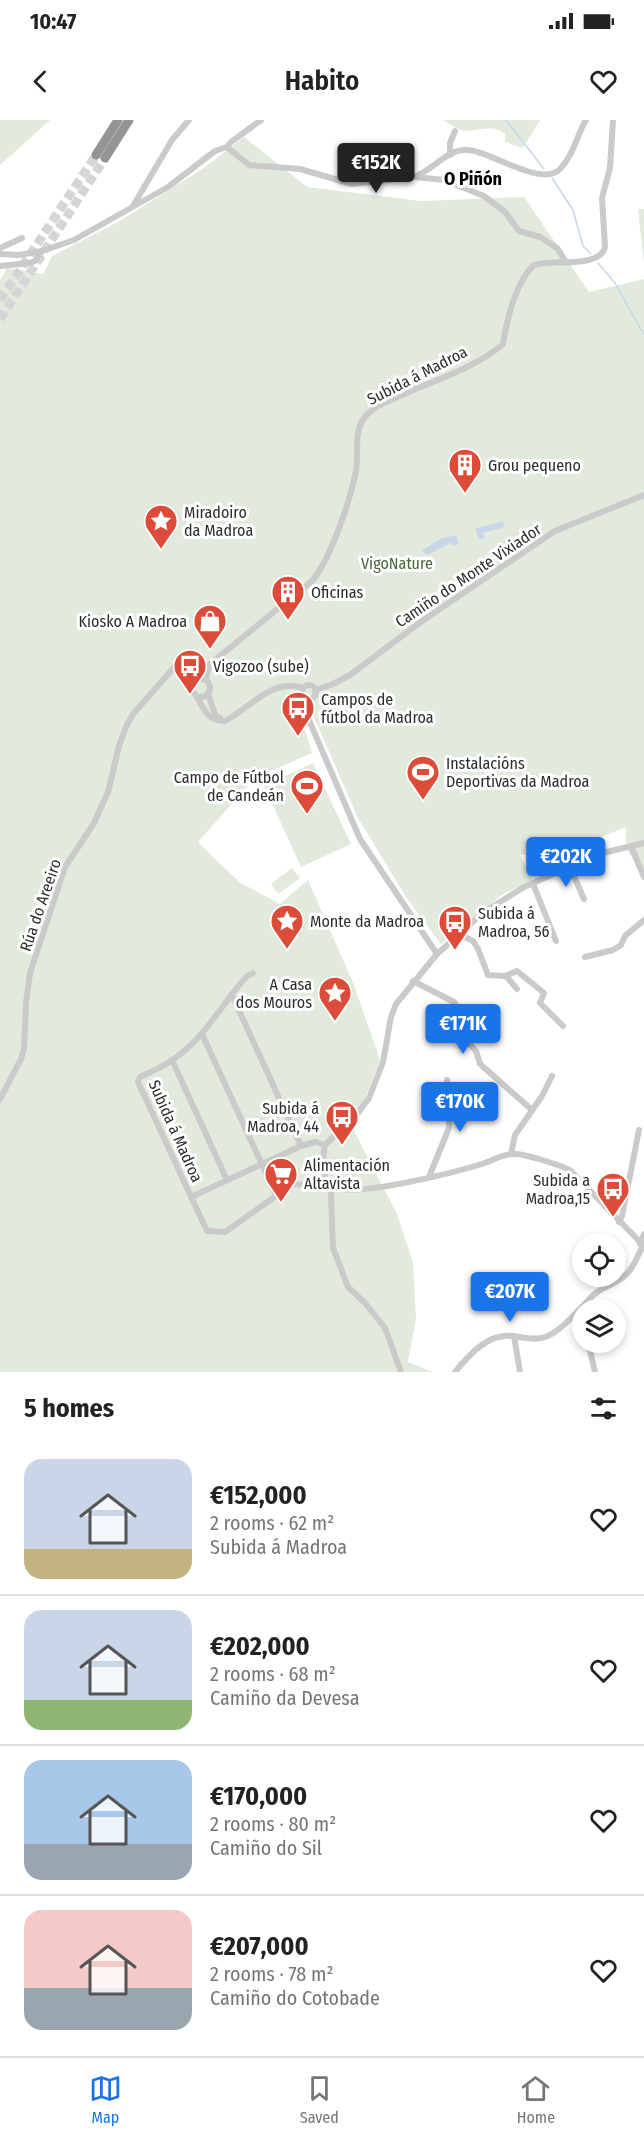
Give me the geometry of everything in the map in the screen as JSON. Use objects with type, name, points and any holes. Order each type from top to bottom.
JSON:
[{"type":"highway","points":[[118,120],[100,157],[129,120]]},
{"type":"street","points":[[133,207],[172,140],[189,120]]},
{"type":"street","points":[[0,254],[18,255],[42,251],[74,240],[179,181],[215,151],[227,147],[261,120]]},
{"type":"street","points":[[227,147],[249,165],[300,170],[342,182],[360,184],[414,177],[423,174],[450,155],[463,150],[474,151],[526,171],[554,173],[561,168],[568,157],[586,120]]},
{"type":"street","name":"Subida á Madroa","points":[[204,680],[210,664],[312,581],[321,571],[353,483],[358,429],[364,417],[378,406],[452,374],[503,344],[507,318],[530,268],[539,263],[598,258],[603,253],[605,247],[602,198],[610,168],[614,120]]},
{"type":"street","points":[[450,155],[450,143],[455,131]]},
{"type":"street","points":[[414,177],[444,180],[484,196],[505,212],[519,231],[540,237],[557,248],[566,262]]},
{"type":"street","points":[[0,248],[22,238]]},
{"type":"street","points":[[0,266],[30,263],[42,251]]},
{"type":"street","name":"Camiño do Monte Vixiador","points":[[315,690],[350,675],[422,621],[555,531],[644,495]]},
{"type":"street","points":[[171,669],[181,663],[204,680],[209,685],[208,693],[215,715],[230,719]]},
{"type":"street","points":[[171,669],[180,667],[207,714],[220,722],[230,719],[277,688],[296,686],[303,688],[309,685],[315,690],[313,696],[307,698]]},
{"type":"street","name":"Rúa do Areeiro","points":[[0,1099],[24,1049],[30,973],[65,867],[94,823],[108,792],[126,727],[133,714],[171,669]]},
{"type":"street","points":[[192,687],[196,680],[204,680]]},
{"type":"street","points":[[303,688],[303,695],[307,698]]},
{"type":"street","points":[[196,695],[203,696],[208,693]]},
{"type":"street","points":[[307,698],[306,708],[309,720],[360,839],[437,954]]},
{"type":"street","points":[[401,1372],[385,1328],[365,1303],[348,1287],[333,1248],[331,1194],[333,1187],[326,1180],[325,1145],[358,1113],[369,1098],[383,1062],[391,1017],[396,1004],[437,954],[484,912],[533,884],[599,854],[644,843]]},
{"type":"street","points":[[631,846],[644,877]]},
{"type":"street","points":[[570,867],[584,899]]},
{"type":"street","points":[[533,884],[556,942]]},
{"type":"street","points":[[585,957],[613,950],[621,945],[625,936],[644,920]]},
{"type":"street","points":[[459,934],[474,941],[488,975],[506,976],[517,971],[523,974],[544,993],[540,1003],[563,1026]]},
{"type":"street","name":"Subida á Madroa","points":[[253,973],[246,977],[202,1034],[189,1047],[172,1060],[140,1077],[138,1082],[205,1229],[223,1232],[293,1184],[361,1190],[378,1189],[481,1164],[511,1154]]},
{"type":"street","points":[[506,976],[517,989]]},
{"type":"street","points":[[413,981],[454,1002],[462,1014],[468,1042],[476,1051],[480,1064],[532,1110]]},
{"type":"street","points":[[232,995],[301,1146]]},
{"type":"street","points":[[202,1034],[276,1195]]},
{"type":"street","name":"Subida á Madroa","points":[[172,1060],[227,1180]]},
{"type":"street","points":[[552,1076],[515,1135],[510,1149],[511,1154],[515,1153],[570,1170],[642,1245]]},
{"type":"street","points":[[429,1177],[449,1128],[450,1104],[447,1080]]},
{"type":"street","points":[[619,1222],[639,1130]]},
{"type":"street","name":"Subida á Madroa","points":[[191,1197],[301,1146],[315,1142],[325,1145]]},
{"type":"street","points":[[591,1299],[595,1292],[620,1280],[628,1273],[636,1262],[644,1234]]},
{"type":"street","points":[[455,1372],[474,1350],[497,1337],[504,1335],[532,1339],[544,1338],[553,1334],[572,1318]]},
{"type":"street","points":[[514,1336],[520,1372]]},
{"type":"street","points":[[591,1353],[595,1372]]},
{"type":"green space","points":[[0,120],[50,120],[0,165]]},
{"type":"green space","points":[[443,120],[540,120],[523,148],[505,142],[505,134],[495,129],[463,131]]},
{"type":"green space","name":"VigoNature","points":[[244,137],[307,187],[421,201],[524,197],[589,292],[644,279],[644,877],[626,848],[626,827],[567,851],[520,855],[532,880],[502,895],[441,944],[406,897],[358,818],[313,715],[302,720],[312,753],[255,778],[198,842],[239,882],[280,904],[308,880],[354,985],[380,1060],[353,1129],[397,1214],[413,1262],[416,1319],[408,1362],[433,1372],[0,1372],[0,280],[7,268],[43,274],[52,256],[118,222],[204,168]]},
{"type":"green space","points":[[638,209],[644,209],[644,263]]},
{"type":"green space","name":"Campo de Fútbol de Candeán","points":[[313,763],[351,844],[301,867],[264,786]]},
{"type":"green space","points":[[292,868],[300,878],[278,894],[271,884]]},
{"type":"water","points":[[503,521],[505,527],[483,533],[484,538],[479,539],[475,529]]},
{"type":"water","points":[[456,535],[459,544],[453,546],[451,543],[427,555],[422,551],[440,539]]},
{"type":"waterway","points":[[506,120],[544,169]]},
{"type":"waterway","points":[[552,178],[573,210],[583,246],[591,254]]},
{"type":"waterway","points":[[598,263],[615,283],[644,335]]},
{"type":"tunnel","points":[[0,300],[96,155]]},
{"type":"tunnel","points":[[0,319],[105,158]]},
{"type":"place","name":"Grou pequeno","points":[[465,494]]},
{"type":"place","name":"Miradoiro da Madroa","points":[[161,550]]},
{"type":"place","name":"Oficinas","points":[[288,621]]},
{"type":"place","name":"Kiosko A Madroa","points":[[210,650]]},
{"type":"place","name":"Vigozoo (sube)","points":[[190,695]]},
{"type":"place","name":"Campos de fútbol da Madroa","points":[[298,737]]},
{"type":"place","name":"Instalacións Deportivas da Madroa","points":[[423,801]]},
{"type":"place","name":"Campo de Fútbol de Candeán","points":[[307,815]]},
{"type":"place","name":"Monte da Madroa","points":[[287,950]]},
{"type":"place","name":"Subida á Madroa, 56","points":[[455,951]]},
{"type":"place","name":"A Casa dos Mouros","points":[[335,1022]]},
{"type":"place","name":"Subida á Madroa, 44","points":[[342,1146]]},
{"type":"place","name":"Alimentación Altavista","points":[[281,1203]]},
{"type":"place","name":"Subida a Madroa,15","points":[[613,1218]]},
{"type":"district","name":"O Piñón","points":[[473,179]]}]
